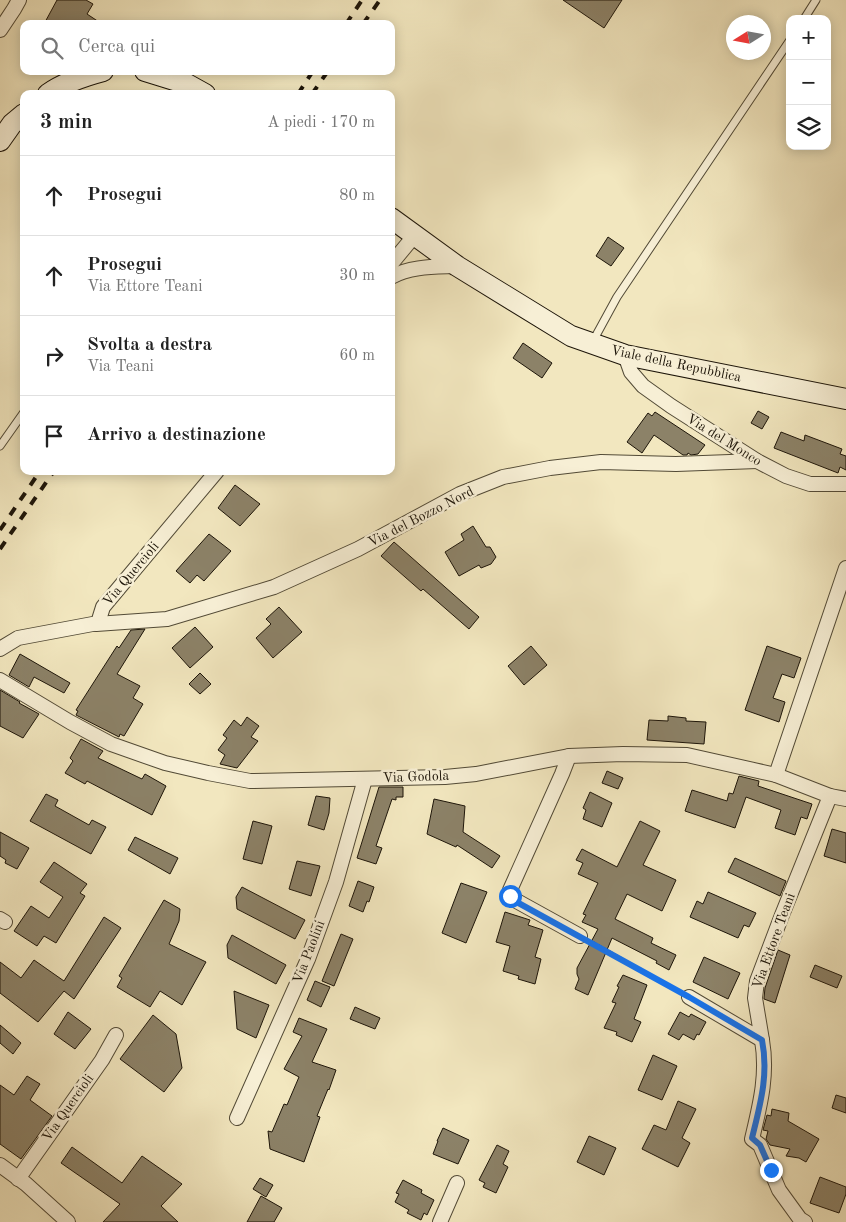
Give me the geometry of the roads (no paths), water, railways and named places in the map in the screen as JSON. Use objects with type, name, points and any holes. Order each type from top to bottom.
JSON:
[{"type":"main road","points":[[53,90],[89,75]]},
{"type":"main road","points":[[158,75],[187,84],[197,90]]},
{"type":"main road","points":[[0,141],[12,122]]},
{"type":"main road","name":"Viale della Repubblica","points":[[395,221],[457,266],[571,336],[625,355],[846,399]]},
{"type":"street","points":[[0,30],[19,0]]},
{"type":"street","points":[[395,259],[415,235]]},
{"type":"street","points":[[395,275],[424,267],[457,266]]},
{"type":"street","name":"Via del Monco","points":[[625,355],[631,372],[643,386],[757,461],[786,476],[810,484],[846,484]]},
{"type":"street","name":"Via del Bozzo Nord","points":[[96,624],[166,619],[274,587],[358,549],[460,494],[504,478],[550,468],[601,462],[676,464],[757,461]]},
{"type":"street","name":"Via Quercioli","points":[[96,624],[103,607],[214,475]]},
{"type":"street","points":[[776,775],[846,568]]},
{"type":"street","points":[[0,649],[18,638],[96,624]]},
{"type":"street","name":"Via Godola","points":[[0,680],[111,744],[165,763],[208,774],[250,781],[445,777],[476,774],[569,756],[623,754],[687,755],[776,775],[830,796],[846,799]]},
{"type":"street","points":[[569,756],[510,890],[510,896],[513,900],[580,936]]},
{"type":"street","name":"Via Paolini","points":[[236,1118],[308,959],[336,882],[365,779]]},
{"type":"street","name":"Via Ettore Teani","points":[[805,1222],[800,1219],[780,1190],[760,1145],[752,1138],[762,1098],[764,1068],[762,1040],[754,998],[757,981],[830,796]]},
{"type":"street","points":[[689,997],[762,1040]]},
{"type":"street","name":"Via Quercioli","points":[[18,1179],[102,1060],[116,1035]]},
{"type":"street","points":[[0,1165],[68,1222]]},
{"type":"street","points":[[440,1222],[457,1183]]},
{"type":"lane","points":[[807,15],[816,0]]},
{"type":"lane","points":[[592,344],[618,297],[786,46]]},
{"type":"lane","points":[[0,446],[20,418]]},
{"type":"railway","points":[[349,20],[362,0]]},
{"type":"railway","points":[[366,20],[380,0]]},
{"type":"railway","points":[[301,90],[310,75]]},
{"type":"railway","points":[[315,90],[325,75]]},
{"type":"railway","points":[[0,530],[37,475]]},
{"type":"railway","points":[[0,549],[51,475]]}]
